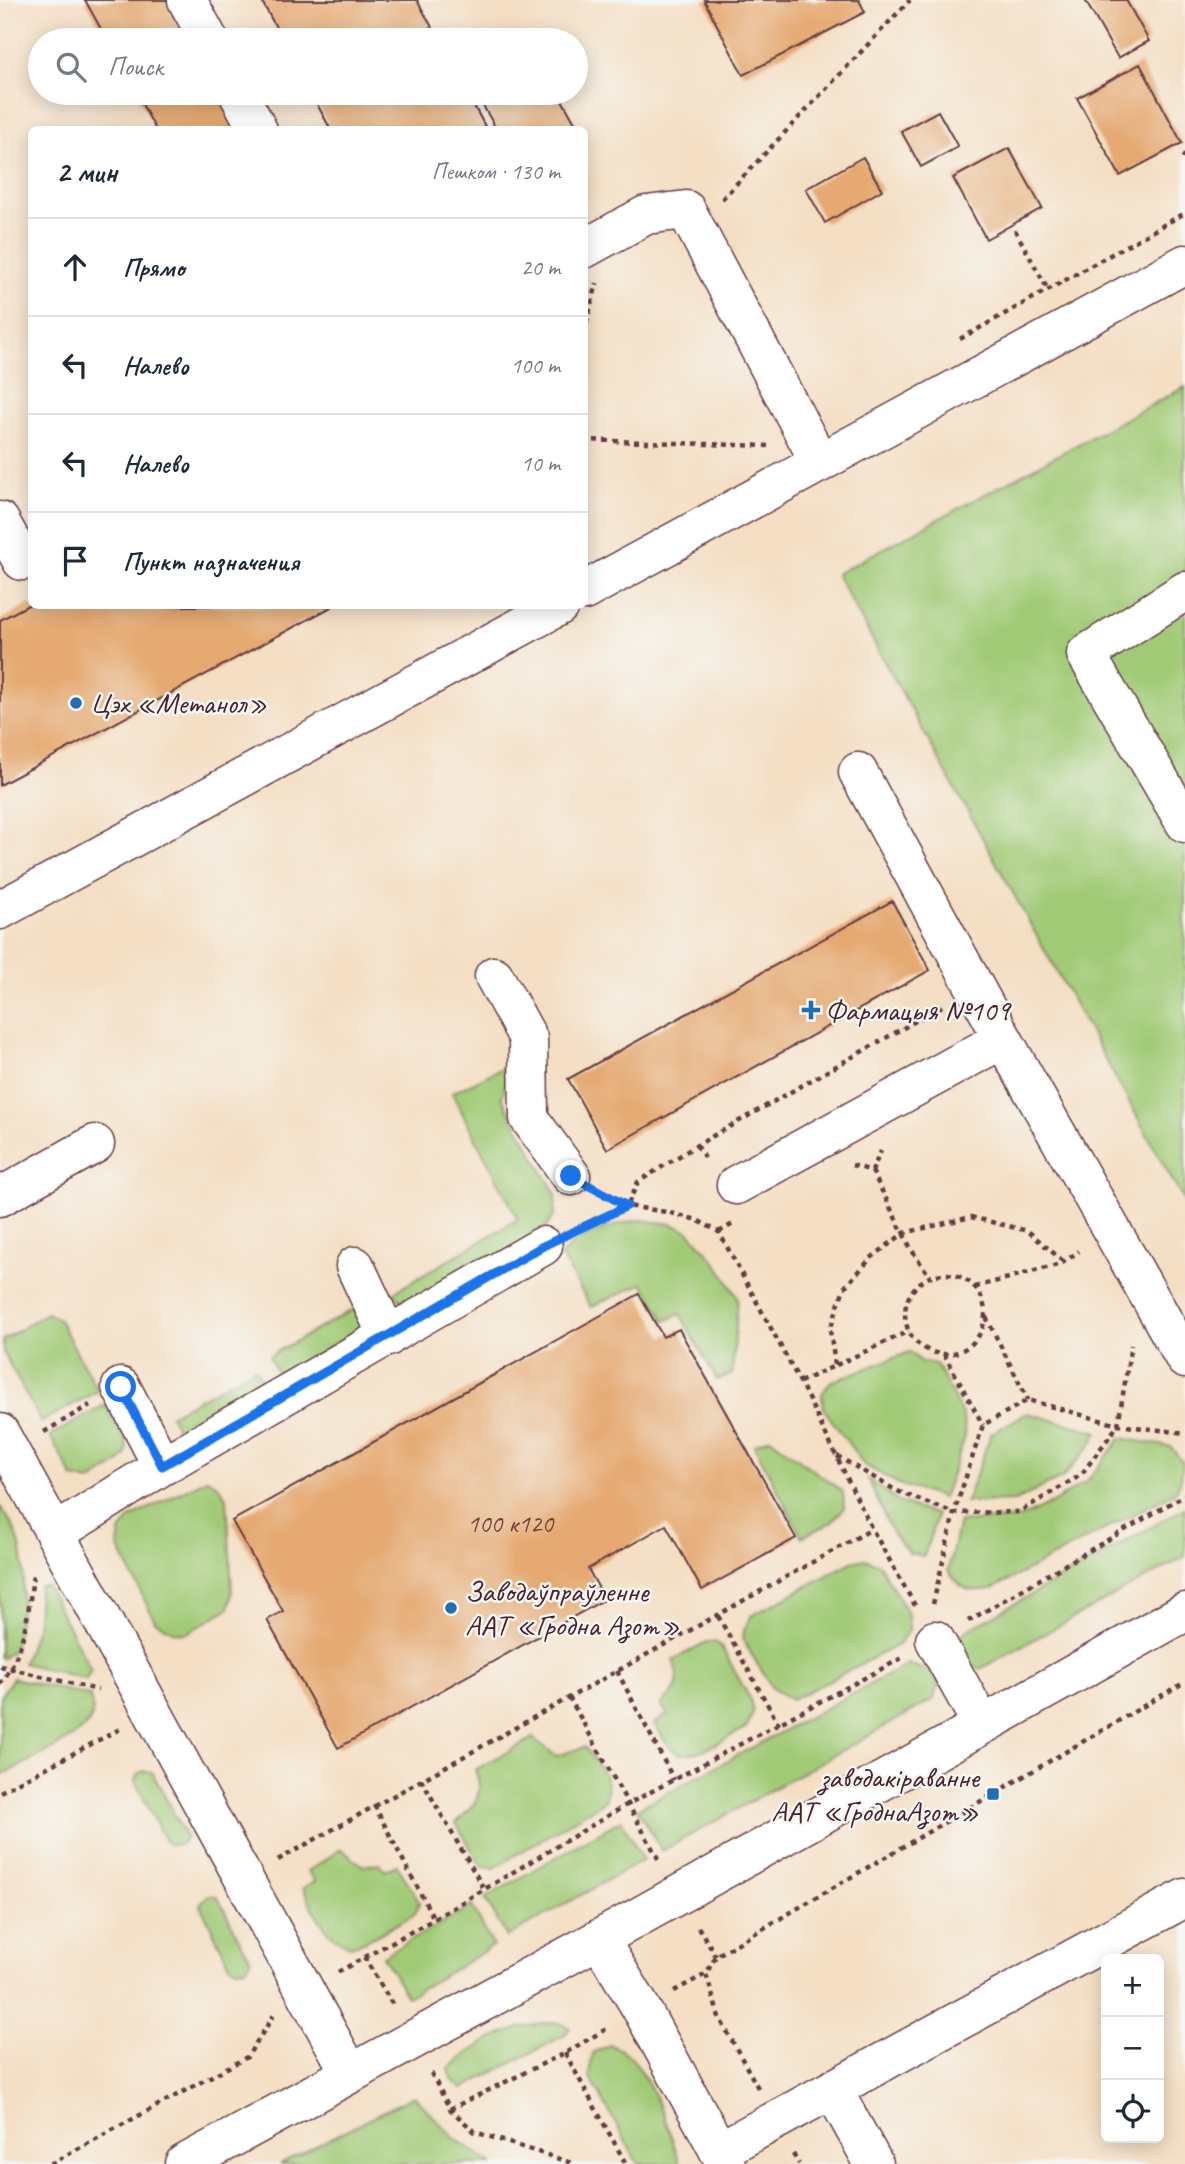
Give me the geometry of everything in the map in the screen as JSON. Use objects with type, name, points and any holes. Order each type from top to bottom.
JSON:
[{"type":"street","points":[[187,0],[202,28]]},
{"type":"street","points":[[244,105],[256,126]]},
{"type":"street","points":[[588,247],[646,215],[686,211],[820,463]]},
{"type":"street","points":[[588,589],[1185,264]]},
{"type":"street","points":[[0,521],[18,563]]},
{"type":"street","points":[[1185,592],[1086,654],[1185,823]]},
{"type":"street","points":[[0,910],[553,609]]},
{"type":"street","points":[[858,772],[1003,1039],[1185,1359]]},
{"type":"street","points":[[494,976],[528,1038],[529,1118],[571,1176]]},
{"type":"street","points":[[738,1202],[1003,1039]]},
{"type":"street","points":[[0,1197],[95,1143]]},
{"type":"street","points":[[56,1533],[162,1466],[543,1246]]},
{"type":"street","points":[[355,1266],[388,1337]]},
{"type":"street","points":[[121,1387],[162,1466]]},
{"type":"street","points":[[0,1433],[350,2073]]},
{"type":"street","points":[[184,2164],[600,1939],[1185,1612]]},
{"type":"street","points":[[931,1635],[982,1725]]},
{"type":"street","points":[[600,1939],[723,2158],[805,2104],[1185,1898]]},
{"type":"street","points":[[805,2104],[874,2164]]},
{"type":"path","points":[[694,227],[910,0]]},
{"type":"path","points":[[954,343],[1185,213]]},
{"type":"path","points":[[1015,230],[1048,290]]},
{"type":"path","points":[[588,440],[769,446]]},
{"type":"path","points":[[543,1246],[627,1206],[638,1182],[697,1144],[975,988]]},
{"type":"path","points":[[872,1171],[886,1140]]},
{"type":"path","points":[[842,1163],[872,1171],[903,1234],[930,1277]]},
{"type":"path","points":[[571,1176],[627,1206],[697,1220],[719,1232],[800,1382],[872,1529],[931,1635]]},
{"type":"path","points":[[719,1232],[738,1202]]},
{"type":"path","points":[[835,1365],[830,1330],[844,1288],[871,1258],[903,1234],[971,1217],[1028,1231],[1064,1262]]},
{"type":"path","points":[[975,1287],[1064,1262],[1087,1245]]},
{"type":"path","points":[[986,1317],[980,1333],[971,1344],[959,1352],[944,1354],[930,1351],[918,1343],[909,1331],[905,1315],[908,1299],[917,1286],[930,1277],[946,1274],[961,1277],[975,1287],[984,1301],[986,1317],[1028,1401]]},
{"type":"path","points":[[800,1382],[909,1331]]},
{"type":"path","points":[[836,1456],[897,1491],[954,1513],[1019,1512],[1081,1475],[1118,1425],[1133,1333]]},
{"type":"path","points":[[944,1354],[983,1425]]},
{"type":"path","points":[[39,1435],[121,1387]]},
{"type":"path","points":[[931,1635],[954,1513],[983,1425],[1028,1401],[1118,1425],[1185,1433]]},
{"type":"path","points":[[50,2164],[247,2057],[283,2000],[304,1987],[336,1973],[434,1919],[628,1804],[779,1725],[931,1635],[1185,1496]]},
{"type":"path","points":[[278,1860],[872,1529]]},
{"type":"path","points":[[0,1684],[12,1670],[29,1611],[34,1564]]},
{"type":"path","points":[[718,1616],[779,1725]]},
{"type":"path","points":[[0,1666],[101,1690]]},
{"type":"path","points":[[617,1671],[674,1780]]},
{"type":"path","points":[[575,2164],[475,2132],[450,2109],[565,2053],[641,2008],[706,1974],[716,1956],[1185,1682]]},
{"type":"path","points":[[569,1697],[628,1804]]},
{"type":"path","points":[[0,1792],[132,1723]]},
{"type":"path","points":[[421,1779],[484,1889]]},
{"type":"path","points":[[374,1805],[434,1919]]},
{"type":"path","points":[[706,1974],[719,2017],[805,2104],[799,2164]]},
{"type":"path","points":[[565,2053],[626,2164]]},
{"type":"green space","points":[[1185,387],[1185,1203],[836,574]]},
{"type":"green space","points":[[510,1064],[502,1098],[556,1195],[554,1216],[543,1231],[408,1308],[393,1293],[518,1219],[452,1093]]},
{"type":"green space","points":[[641,1220],[671,1224],[689,1231],[716,1262],[738,1298],[732,1374],[717,1380],[680,1314],[665,1321],[643,1283],[591,1307],[561,1256],[586,1237],[609,1227]]},
{"type":"green space","points":[[354,1309],[365,1327],[279,1376],[269,1356]]},
{"type":"green space","points":[[47,1313],[59,1320],[98,1391],[41,1422],[3,1352],[3,1340]]},
{"type":"green space","points":[[910,1352],[921,1362],[936,1364],[963,1416],[965,1437],[943,1498],[899,1484],[864,1465],[823,1408],[822,1394],[830,1382]]},
{"type":"green space","points":[[255,1368],[266,1386],[180,1434],[170,1415]]},
{"type":"green space","points":[[105,1405],[127,1441],[126,1455],[90,1482],[73,1478],[50,1436]]},
{"type":"green space","points":[[1027,1413],[1098,1432],[1090,1446],[1063,1477],[1015,1501],[966,1502],[991,1434]]},
{"type":"green space","points":[[770,1438],[843,1492],[844,1508],[832,1522],[802,1537],[754,1445]]},
{"type":"green space","points":[[1121,1438],[1171,1447],[1183,1463],[1181,1480],[1174,1493],[992,1589],[976,1591],[966,1588],[948,1570],[959,1522],[1021,1518],[1052,1503],[1087,1481]]},
{"type":"green space","points":[[207,1479],[219,1486],[227,1499],[232,1592],[229,1608],[187,1633],[174,1632],[155,1621],[118,1546],[120,1532],[130,1518]]},
{"type":"green space","points":[[868,1479],[901,1503],[937,1515],[924,1556],[909,1553],[892,1533]]},
{"type":"green space","points":[[0,1507],[18,1540],[24,1575],[14,1649],[3,1658],[0,1657]]},
{"type":"green space","points":[[1185,1508],[1185,1557],[980,1669],[968,1664],[958,1648],[963,1633]]},
{"type":"green space","points":[[864,1559],[879,1564],[908,1614],[909,1630],[898,1645],[791,1700],[772,1688],[743,1640],[744,1630],[751,1616],[852,1562]]},
{"type":"green space","points":[[39,1586],[47,1586],[91,1670],[86,1679],[23,1663],[37,1625]]},
{"type":"green space","points":[[713,1641],[721,1646],[750,1699],[753,1712],[747,1727],[711,1747],[682,1754],[671,1748],[654,1724],[668,1714],[661,1705],[677,1686],[673,1660]]},
{"type":"green space","points":[[908,1664],[934,1673],[939,1685],[932,1700],[662,1851],[637,1809]]},
{"type":"green space","points":[[13,1678],[90,1696],[92,1713],[89,1722],[72,1737],[0,1776],[0,1697]]},
{"type":"green space","points":[[533,1738],[556,1756],[585,1747],[606,1779],[605,1801],[494,1868],[482,1867],[456,1823],[468,1811],[479,1793],[475,1770]]},
{"type":"green space","points":[[143,1771],[152,1772],[186,1837],[181,1844],[171,1845],[165,1841],[135,1781]]},
{"type":"green space","points":[[621,1820],[643,1860],[507,1937],[485,1898]]},
{"type":"green space","points":[[341,1849],[363,1866],[380,1863],[385,1871],[397,1865],[419,1902],[415,1914],[366,1941],[350,1946],[326,1929],[303,1888],[315,1881],[308,1871]]},
{"type":"green space","points":[[208,1895],[217,1896],[251,1961],[246,1968],[236,1969],[230,1965],[200,1905]]},
{"type":"green space","points":[[472,1906],[493,1946],[407,1997],[383,1956]]},
{"type":"green space","points":[[555,2022],[570,2028],[565,2035],[462,2089],[452,2080],[449,2069],[472,2050],[512,2031]]},
{"type":"green space","points":[[610,2045],[625,2052],[643,2073],[665,2121],[680,2164],[638,2164],[590,2077],[590,2063],[594,2052]]},
{"type":"green space","points":[[414,2096],[454,2138],[493,2164],[280,2164]]},
{"type":"building","points":[[85,0],[167,0],[182,28],[100,28]]},
{"type":"building","points":[[261,0],[417,0],[432,28],[276,28]]},
{"type":"building","points":[[704,0],[859,0],[865,12],[743,75]]},
{"type":"building","points":[[1085,0],[1126,0],[1149,41],[1118,58]]},
{"type":"building","points":[[1140,64],[1182,143],[1120,176],[1077,98]]},
{"type":"building","points":[[142,105],[224,105],[236,126],[154,126]]},
{"type":"building","points":[[317,105],[473,105],[485,126],[329,126]]},
{"type":"building","points":[[483,105],[565,105],[577,126],[495,126]]},
{"type":"building","points":[[938,111],[958,147],[921,167],[901,131]]},
{"type":"building","points":[[1009,148],[1042,208],[986,239],[953,178]]},
{"type":"building","points":[[863,157],[882,190],[825,223],[806,189]]},
{"type":"building","name":"Цэх «Метанол»","points":[[28,605],[28,609],[327,609],[0,785],[0,620]]},
{"type":"building","points":[[892,901],[930,970],[607,1149],[568,1079]]},
{"type":"building","points":[[639,1294],[663,1337],[679,1329],[796,1538],[702,1590],[666,1525],[588,1569],[605,1599],[338,1748],[267,1620],[283,1611],[232,1521]]},
{"type":"place","name":"Цэх «Метанол»","points":[[76,703]]},
{"type":"place","name":"Фармацыя №109","points":[[811,1010]]},
{"type":"place","name":"Заводаўпраўленне ААТ «Гродна Азот»","points":[[451,1608]]},
{"type":"place","name":"заводакіраванне ААТ «ГроднаАзот»","points":[[993,1794]]},
{"type":"route","points":[[121,1387],[162,1466],[543,1246],[627,1206],[571,1176]]}]
